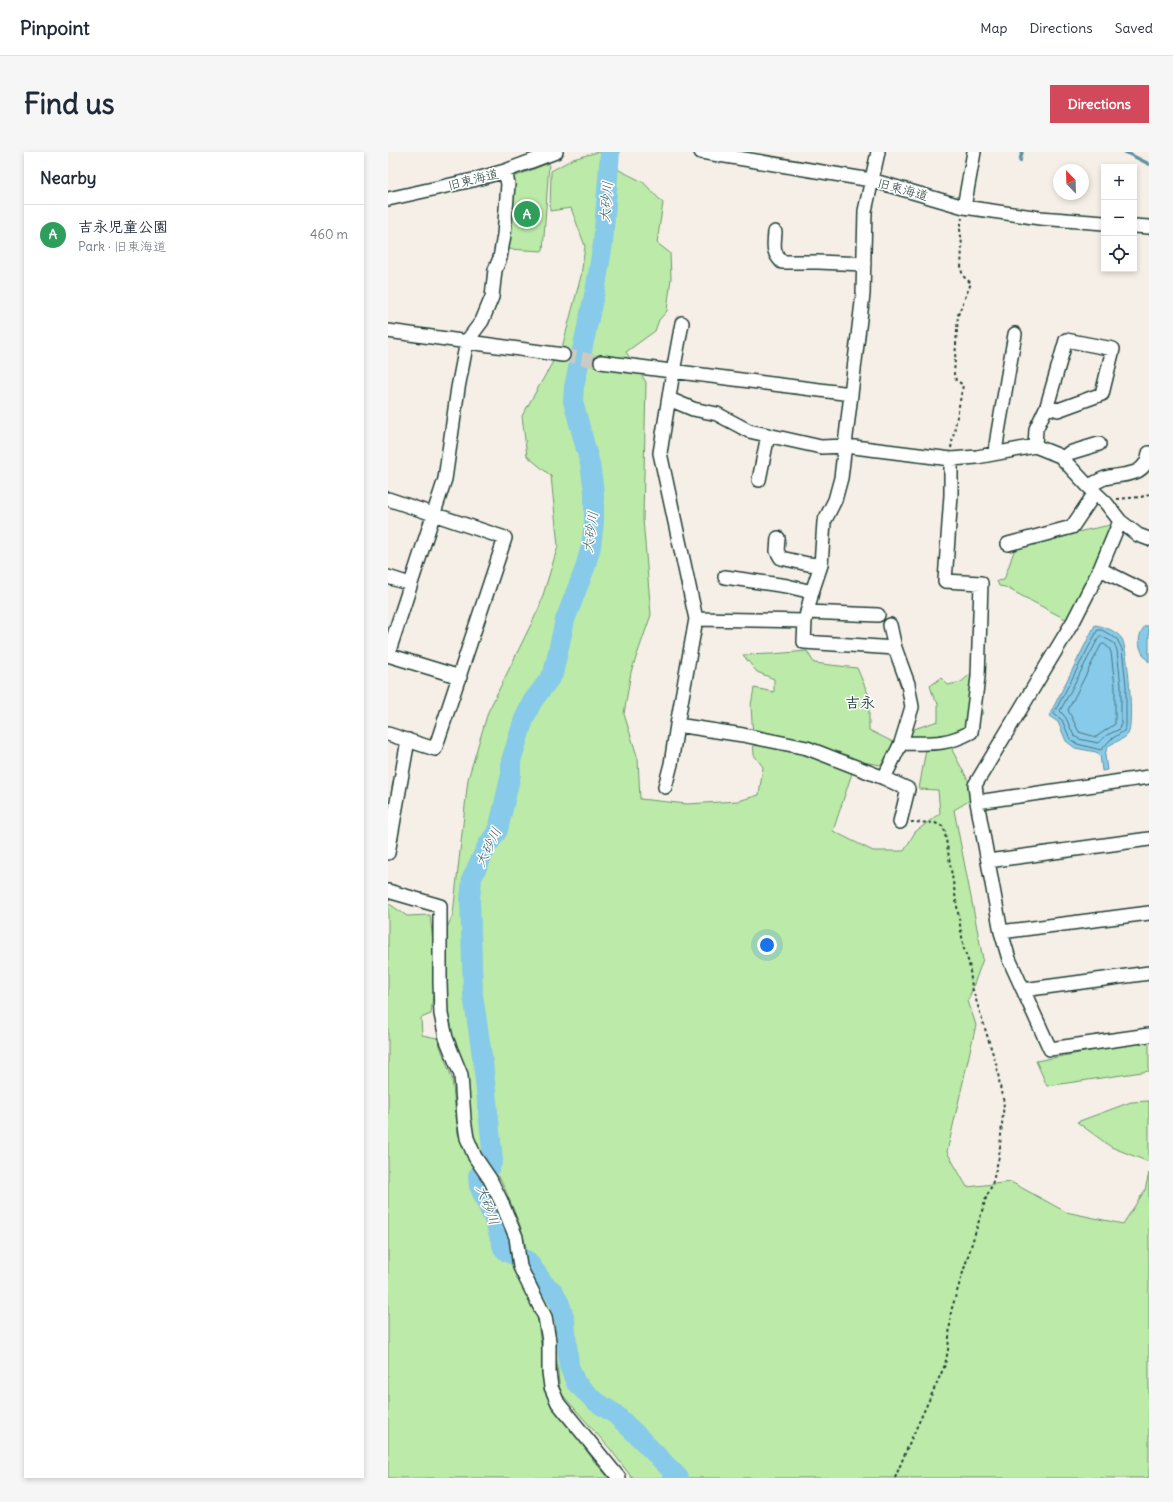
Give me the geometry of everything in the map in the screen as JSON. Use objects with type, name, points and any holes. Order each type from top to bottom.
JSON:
[{"type":"street","name":"旧東海道","points":[[388,199],[473,180],[505,171],[524,158],[556,152]]},
{"type":"street","name":"旧東海道","points":[[701,152],[871,180],[964,207],[1040,218],[1101,223]]},
{"type":"street","points":[[878,152],[871,180],[866,211],[863,294],[846,446],[841,478],[835,500],[824,522],[821,565],[806,616],[804,642],[895,648]]},
{"type":"street","points":[[964,207],[974,152]]},
{"type":"street","points":[[460,677],[388,654],[445,479],[458,388],[467,341],[482,321],[492,297],[495,270],[500,258],[504,235],[508,184],[505,171]]},
{"type":"street","points":[[1137,226],[1149,227]]},
{"type":"street","points":[[775,232],[774,249],[776,256],[782,262],[864,264]]},
{"type":"street","points":[[665,787],[671,764],[696,619],[660,453],[672,372],[682,323]]},
{"type":"street","points":[[388,331],[563,355]]},
{"type":"street","points":[[995,453],[1016,334]]},
{"type":"street","points":[[1035,446],[1036,429],[1047,406],[1066,340],[1113,349],[1102,394],[1058,410],[1047,406]]},
{"type":"street","points":[[601,362],[852,394]]},
{"type":"street","points":[[669,399],[693,409],[717,414],[749,431],[822,447],[846,446],[951,459],[977,457],[1035,446],[1060,456],[1106,504],[1120,521],[1138,535],[1149,539]]},
{"type":"street","points":[[759,480],[768,435]]},
{"type":"street","points":[[1063,459],[1069,453],[1099,444]]},
{"type":"street","points":[[1008,544],[1072,527],[1092,490],[1105,478],[1137,472],[1144,466],[1149,453]]},
{"type":"street","points":[[900,743],[940,743],[958,739],[971,732],[978,677],[981,584],[945,581],[951,495],[951,459]]},
{"type":"street","points":[[388,499],[505,538],[460,677],[435,748],[388,734]]},
{"type":"street","points":[[1120,521],[1100,569],[1074,620],[975,785],[1001,932],[1009,959],[1050,1049],[1149,1035]]},
{"type":"street","points":[[778,538],[777,551],[781,558],[808,564],[821,565]]},
{"type":"street","points":[[1100,569],[1140,589]]},
{"type":"street","points":[[388,577],[410,584]]},
{"type":"street","points":[[725,578],[788,586],[812,592]]},
{"type":"street","points":[[696,619],[878,615]]},
{"type":"street","points":[[884,778],[900,743],[912,707],[908,684],[895,648],[890,625]]},
{"type":"street","points":[[677,725],[743,735],[808,748],[884,778],[908,789],[900,822]]},
{"type":"street","points":[[388,853],[392,814],[408,740]]},
{"type":"street","points":[[977,802],[1149,777]]},
{"type":"street","points":[[988,861],[1149,839]]},
{"type":"street","points":[[388,891],[440,906],[441,1014],[446,1038],[461,1075],[464,1120],[468,1138],[475,1157],[490,1179],[501,1201],[516,1237],[520,1267],[545,1317],[549,1341],[551,1387],[558,1403],[619,1478]]},
{"type":"street","points":[[1001,932],[1149,913]]},
{"type":"street","points":[[1024,990],[1149,974]]},
{"type":"path","points":[[951,459],[950,452],[963,385],[956,380],[954,374],[958,316],[971,283],[963,276],[961,269],[962,245],[960,229],[964,207]]},
{"type":"path","points":[[1106,504],[1111,500],[1141,497],[1149,494]]},
{"type":"path","points":[[895,1478],[945,1365],[948,1350],[951,1311],[986,1198],[992,1185],[999,1157],[1004,1102],[997,1067],[972,987],[969,963],[964,949],[944,827],[934,823],[900,822]]},
{"type":"green space","points":[[598,152],[609,152],[619,170],[643,182],[663,203],[657,243],[670,253],[671,278],[667,311],[659,320],[655,331],[626,352],[646,382],[643,519],[651,615],[631,672],[624,714],[638,759],[640,799],[687,804],[738,801],[759,795],[763,767],[754,755],[751,705],[754,688],[774,692],[774,679],[757,672],[743,655],[807,651],[814,663],[857,668],[869,696],[869,730],[895,743],[881,765],[856,761],[833,831],[873,851],[904,851],[915,832],[940,813],[938,790],[919,789],[926,749],[908,738],[914,729],[938,721],[938,703],[934,698],[930,686],[941,678],[948,685],[961,682],[973,672],[983,713],[952,750],[969,782],[972,799],[954,810],[983,959],[968,1001],[976,1025],[947,1152],[967,1187],[1011,1182],[1066,1212],[1123,1224],[1145,1190],[1149,1173],[1149,1478],[632,1478],[611,1450],[560,1392],[556,1354],[555,1320],[537,1290],[521,1228],[502,1182],[471,1138],[449,1032],[446,985],[447,928],[453,914],[468,779],[488,712],[539,608],[558,546],[551,476],[527,456],[522,416],[563,344],[581,276],[585,246],[571,208],[550,211],[551,171],[573,159]]},
{"type":"green space","points":[[549,163],[543,251],[507,249],[511,178]]},
{"type":"green space","points":[[1115,524],[1069,621],[1005,587],[999,586],[997,581],[1004,580],[1014,551],[1020,544]]},
{"type":"green space","points":[[388,903],[407,916],[430,915],[436,969],[431,1014],[421,1018],[422,1035],[437,1038],[452,1078],[458,1134],[470,1158],[490,1186],[507,1232],[517,1275],[537,1314],[543,1361],[552,1400],[593,1460],[609,1478],[388,1478]]},
{"type":"green space","points":[[1149,1040],[1149,1071],[1047,1086],[1036,1061]]},
{"type":"green space","points":[[1149,1101],[1149,1162],[1111,1147],[1077,1122],[1131,1102]]},
{"type":"water","points":[[1095,625],[1110,629],[1122,639],[1130,686],[1130,727],[1128,734],[1124,738],[1107,747],[1105,756],[1107,770],[1102,771],[1100,755],[1096,752],[1075,748],[1066,741],[1058,722],[1049,716]]},
{"type":"water","points":[[1145,626],[1149,626],[1149,662],[1143,654],[1139,640]]},
{"type":"waterway","name":"大砂川","points":[[610,152],[603,243],[596,286],[574,387],[573,401],[590,464],[594,492],[594,522],[591,546],[585,568],[565,620],[553,674],[532,702],[524,719],[511,761],[511,774],[498,830],[487,846],[472,878],[470,899],[473,995],[483,1062],[493,1160],[489,1169],[478,1176],[479,1186],[495,1222],[503,1248],[507,1252],[528,1261],[545,1285],[554,1292],[560,1304],[565,1321],[569,1366],[576,1383],[595,1401],[615,1414],[679,1478]]},
{"type":"waterway","points":[[1020,161],[1022,152]]},
{"type":"waterway","points":[[1125,152],[1149,164]]},
{"type":"tunnel","points":[[563,355],[601,362]]},
{"type":"place","name":"吉永児童公園","points":[[527,214]]},
{"type":"district","name":"吉永","points":[[860,703]]}]
